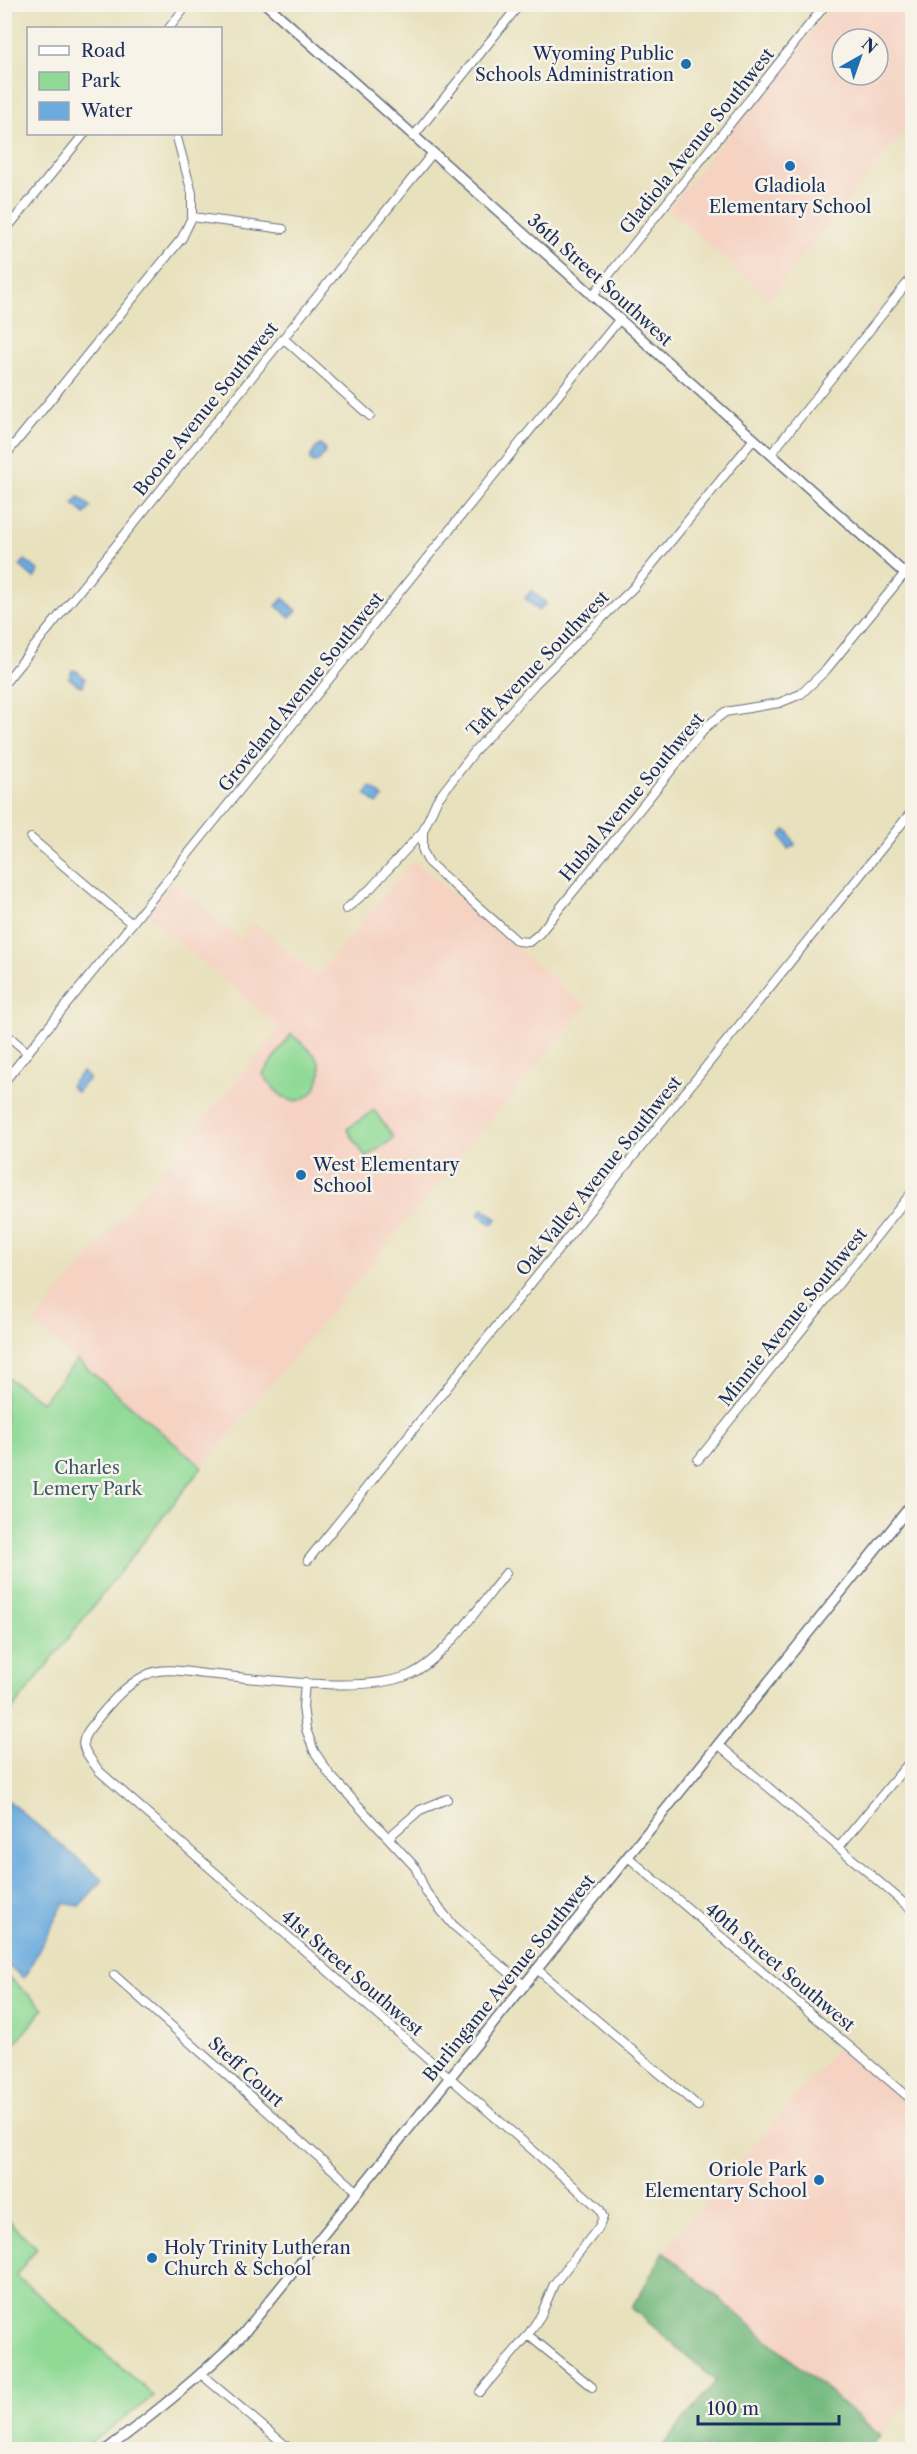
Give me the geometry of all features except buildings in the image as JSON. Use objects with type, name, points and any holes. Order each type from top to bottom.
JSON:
[{"type":"street","points":[[170,27],[188,4]]},
{"type":"street","name":"36th Street Southwest","points":[[266,4],[912,580]]},
{"type":"street","points":[[414,137],[520,4]]},
{"type":"street","name":"Gladiola Avenue Southwest","points":[[592,296],[826,4]]},
{"type":"street","points":[[4,232],[83,135]]},
{"type":"street","points":[[4,457],[182,238],[192,217],[192,193],[176,135]]},
{"type":"street","name":"Boone Avenue Southwest","points":[[4,684],[432,154]]},
{"type":"street","points":[[192,217],[283,229]]},
{"type":"street","points":[[771,454],[912,277]]},
{"type":"street","name":"Groveland Avenue Southwest","points":[[4,1082],[619,320]]},
{"type":"street","points":[[282,338],[370,416]]},
{"type":"street","name":"Taft Avenue Southwest","points":[[346,909],[370,889],[423,831],[437,800],[475,751],[529,690],[633,588],[754,439]]},
{"type":"street","name":"Hubal Avenue Southwest","points":[[423,831],[423,852],[429,863],[517,941],[529,942],[538,934],[707,726],[725,712],[779,703],[801,694],[826,670],[904,573]]},
{"type":"street","name":"Oak Valley Avenue Southwest","points":[[308,1560],[912,811]]},
{"type":"street","points":[[31,838],[132,924]]},
{"type":"street","points":[[4,1032],[28,1053]]},
{"type":"street","name":"Minnie Avenue Southwest","points":[[698,1460],[912,1192]]},
{"type":"street","name":"Burlingame Avenue Southwest","points":[[106,2450],[202,2375],[243,2334],[912,1504]]},
{"type":"street","points":[[506,1573],[444,1650],[426,1665],[410,1675],[365,1684],[305,1682],[303,1707],[306,1729],[314,1751],[330,1775],[415,1867],[426,1892],[453,1925],[525,1986]]},
{"type":"street","name":"41st Street Southwest","points":[[305,1682],[173,1671],[147,1674],[117,1696],[83,1736],[83,1749],[99,1771],[599,2208],[603,2217],[600,2227],[554,2284],[541,2315],[528,2335]]},
{"type":"street","points":[[719,1745],[912,1910]]},
{"type":"street","points":[[839,1847],[912,1759]]},
{"type":"street","points":[[389,1837],[420,1810],[447,1799]]},
{"type":"street","name":"40th Street Southwest","points":[[628,1857],[912,2100]]},
{"type":"street","points":[[538,1970],[698,2106]]},
{"type":"street","name":"Steff Court","points":[[114,1975],[358,2192]]},
{"type":"street","points":[[480,2392],[528,2335],[591,2387]]},
{"type":"street","points":[[202,2375],[291,2450]]},
{"type":"shaded area","name":"Gladiola Elementary School","points":[[833,5],[912,5],[912,122],[769,298],[668,209]]},
{"type":"shaded area","name":"West Elementary School","points":[[413,860],[586,1006],[202,1467],[33,1323],[280,1028],[146,915],[173,882],[240,939],[254,922],[317,976]]},
{"type":"shaded area","name":"Oriole Park Elementary School","points":[[839,2045],[912,2108],[912,2396],[880,2435],[664,2252]]},
{"type":"green space","points":[[291,1034],[313,1052],[320,1067],[315,1089],[304,1099],[297,1101],[282,1096],[263,1074]]},
{"type":"green space","points":[[374,1110],[394,1138],[366,1158],[347,1129]]},
{"type":"green space","name":"Charles Lemery Park","points":[[77,1360],[202,1467],[5,1719],[5,1376],[42,1402]]},
{"type":"green space","points":[[5,1974],[44,2008],[5,2056]]},
{"type":"green space","points":[[5,2218],[37,2248],[16,2275],[154,2396],[82,2449],[5,2449]]},
{"type":"green space","points":[[664,2252],[880,2435],[869,2449],[660,2449],[716,2381],[632,2308]]},
{"type":"water","points":[[320,445],[324,447],[325,452],[318,462],[313,463],[309,459]]},
{"type":"water","points":[[79,497],[91,507],[85,514],[73,504]]},
{"type":"water","points":[[25,560],[39,571],[34,578],[20,566]]},
{"type":"water","points":[[532,590],[546,603],[539,611],[525,598]]},
{"type":"water","points":[[283,598],[297,611],[290,617],[276,606]]},
{"type":"water","points":[[72,670],[77,671],[85,679],[83,686],[69,678]]},
{"type":"water","points":[[371,787],[383,797],[377,804],[365,794]]},
{"type":"water","points":[[785,830],[789,832],[795,845],[788,849],[781,835]]},
{"type":"water","points":[[82,1072],[89,1078],[77,1092],[70,1086]]},
{"type":"water","points":[[483,1208],[497,1219],[492,1225],[478,1214]]},
{"type":"water","points":[[4,1797],[103,1880],[79,1906],[64,1903],[24,1978],[5,1964]]},
{"type":"place","name":"Wyoming Public Schools Administration","points":[[686,64]]},
{"type":"place","name":"Gladiola Elementary School","points":[[790,166]]},
{"type":"place","name":"West Elementary School","points":[[301,1175]]},
{"type":"place","name":"Oriole Park Elementary School","points":[[819,2180]]},
{"type":"place","name":"Holy Trinity Lutheran Church & School","points":[[152,2258]]}]
